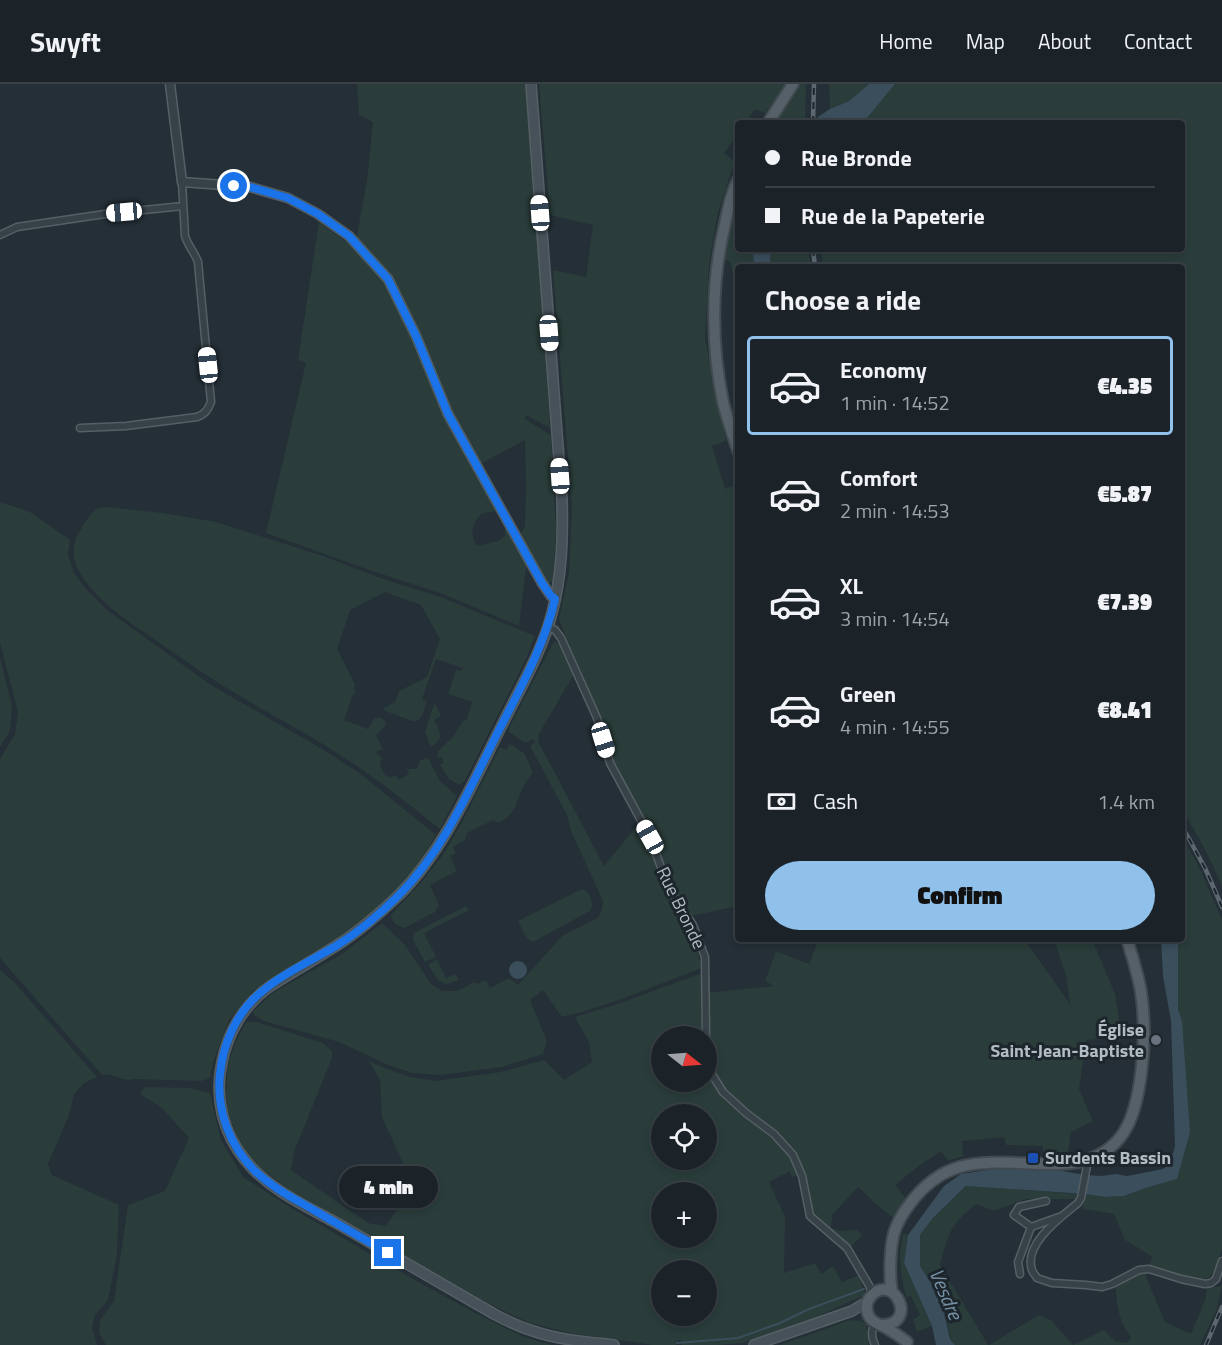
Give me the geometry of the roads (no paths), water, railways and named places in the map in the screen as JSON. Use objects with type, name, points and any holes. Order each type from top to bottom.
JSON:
[{"type":"main road","points":[[531,84],[562,500],[563,537],[560,576],[548,627],[531,667],[467,794],[431,856],[400,894],[361,929],[339,945],[269,987],[250,1004],[236,1023],[226,1045],[221,1067],[219,1099],[225,1122],[241,1154],[257,1173],[290,1196],[513,1324],[554,1337],[614,1345]]},
{"type":"main road","points":[[770,120],[793,84]]},
{"type":"main road","points":[[735,186],[719,250],[714,320],[715,351],[724,404],[735,441]]},
{"type":"main road","points":[[892,1292],[890,1266],[894,1233],[904,1212],[916,1196],[942,1173],[968,1164],[1076,1163],[1088,1160],[1109,1149],[1124,1132],[1133,1116],[1138,1098],[1145,1034],[1141,991],[1127,942]]},
{"type":"main road","points":[[754,1345],[852,1311],[881,1291],[892,1292],[899,1298],[901,1312],[899,1317],[892,1324],[875,1322],[867,1310],[870,1299]]},
{"type":"main road","points":[[852,1311],[875,1322],[908,1344]]},
{"type":"main road","points":[[899,1317],[908,1344]]},
{"type":"street","points":[[80,428],[126,426],[197,417],[208,410],[211,402],[198,262],[185,236],[182,182],[170,84]]},
{"type":"street","points":[[182,182],[250,187],[288,198],[318,214],[349,236],[388,279],[416,336],[448,414],[542,583],[555,599]]},
{"type":"street","points":[[0,235],[17,227],[105,214],[183,206]]},
{"type":"street","name":"Rue Bronde","points":[[548,627],[555,630],[561,638],[597,718],[610,763],[650,837],[668,887],[693,925],[705,957],[706,1026]]},
{"type":"street","points":[[717,1082],[723,1092],[774,1134],[793,1155],[802,1176],[810,1216],[847,1248],[870,1287],[870,1299]]},
{"type":"street","points":[[1088,1160],[1082,1194],[1078,1203],[1047,1229],[1038,1241],[1032,1257],[1032,1269],[1037,1278],[1052,1282],[1102,1287],[1139,1270],[1149,1269],[1205,1284],[1216,1279],[1222,1261]]},
{"type":"street","points":[[1031,1227],[1014,1215],[1019,1207],[1046,1201]]},
{"type":"street","points":[[1078,1203],[1083,1209]]},
{"type":"street","points":[[1020,1274],[1018,1262],[1031,1227],[1062,1215]]},
{"type":"street","points":[[1018,1262],[1032,1262]]},
{"type":"street","points":[[875,1322],[871,1331],[875,1345]]},
{"type":"water","points":[[869,84],[895,84],[865,120],[814,120],[830,109],[849,101]]},
{"type":"water","points":[[753,252],[770,252],[770,264],[754,264]]},
{"type":"water","points":[[1161,942],[1178,942],[1178,1009],[1182,1021],[1190,1132],[1177,1179],[1124,1196],[1105,1197],[966,1186],[932,1219],[920,1235],[920,1266],[941,1299],[950,1339],[955,1345],[936,1345],[932,1326],[904,1263],[908,1235],[944,1186],[961,1174],[994,1169],[1127,1176],[1163,1169],[1170,1163],[1175,1146],[1171,1021],[1163,976]]},
{"type":"water","points":[[514,961],[522,961],[527,966],[525,977],[514,979],[509,974],[509,966]]},
{"type":"waterway","points":[[677,1343],[738,1338],[864,1289]]},
{"type":"railway","points":[[813,120],[814,84]]},
{"type":"railway","points":[[813,252],[815,264]]},
{"type":"railway","points":[[1185,831],[1205,868],[1222,907]]},
{"type":"railway","points":[[1206,1345],[1222,1307]]},
{"type":"place","name":"Église Saint-Jean-Baptiste","points":[[1156,1040]]},
{"type":"place","name":"Surdents Bassin","points":[[1033,1158]]},
{"type":"water label","name":"Vesdre","points":[[946,1294]]}]
